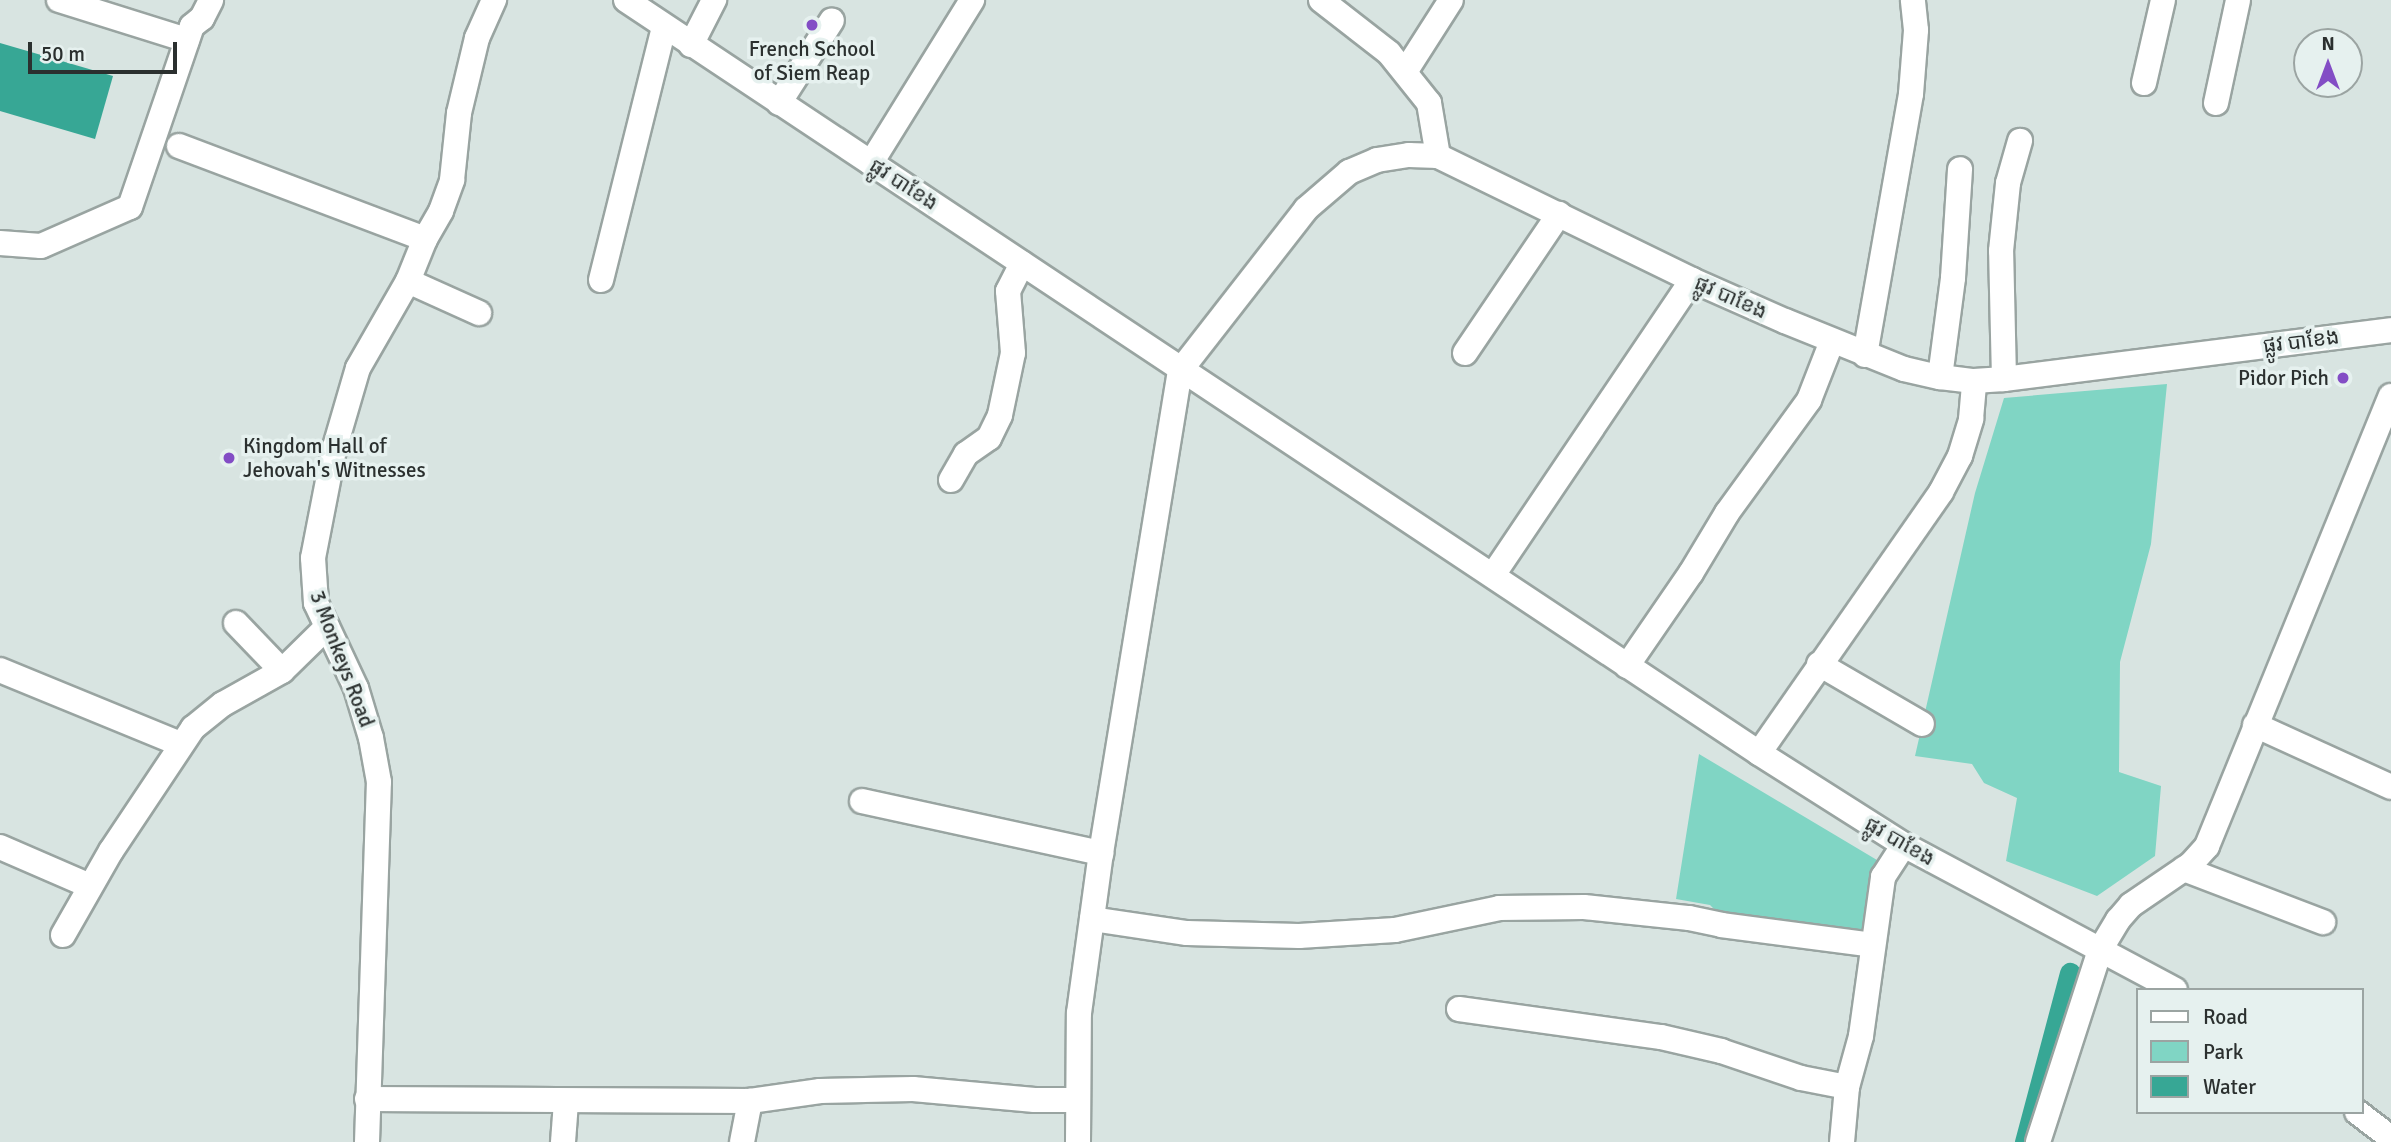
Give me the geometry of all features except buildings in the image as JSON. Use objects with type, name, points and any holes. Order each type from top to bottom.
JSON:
[{"type":"street","points":[[59,0],[189,33]]},
{"type":"street","points":[[0,243],[41,246],[130,207],[189,33],[192,0]]},
{"type":"street","points":[[189,33],[211,0]]},
{"type":"street","name":"3 Monkeys Road","points":[[367,1142],[379,782],[371,738],[356,688],[315,596],[313,558],[334,450],[358,368],[408,281],[425,239],[441,211],[452,180],[459,113],[477,38],[494,0]]},
{"type":"street","name":"ផ្លូវ បាខែង","points":[[626,0],[663,27],[1022,262],[1180,371],[1759,753],[1904,845],[2171,988]]},
{"type":"street","points":[[691,45],[714,0]]},
{"type":"street","points":[[871,163],[972,0]]},
{"type":"street","points":[[1321,0],[1389,53],[1429,103],[1438,156]]},
{"type":"street","points":[[1405,72],[1451,0]]},
{"type":"street","points":[[1866,355],[1911,94],[1916,30],[1913,0]]},
{"type":"street","points":[[2144,83],[2163,0]]},
{"type":"street","points":[[2216,103],[2238,0]]},
{"type":"street","points":[[779,103],[832,20]]},
{"type":"street","points":[[601,280],[663,27]]},
{"type":"street","points":[[2004,379],[2001,251],[2008,183],[2020,141]]},
{"type":"street","points":[[180,146],[425,239]]},
{"type":"street","name":"ផ្លូវ បាខែង","points":[[1180,371],[1306,209],[1349,172],[1387,158],[1409,155],[1438,156],[1692,280],[1866,355],[1940,377],[1974,381],[2004,379],[2391,330]]},
{"type":"street","points":[[1940,377],[1953,278],[1960,169]]},
{"type":"street","points":[[1465,353],[1559,214]]},
{"type":"street","points":[[951,480],[966,454],[989,438],[1000,415],[1013,353],[1008,291],[1022,262]]},
{"type":"street","points":[[1493,575],[1692,280]]},
{"type":"street","points":[[408,281],[479,313]]},
{"type":"street","points":[[1627,666],[1691,573],[1727,513],[1809,400],[1832,341]]},
{"type":"street","points":[[1078,1142],[1079,1013],[1101,853],[1180,371]]},
{"type":"street","points":[[1759,753],[1941,492],[1954,468],[1971,419],[1974,381]]},
{"type":"street","points":[[2038,1142],[2100,950],[2118,920],[2132,905],[2184,869],[2207,846],[2391,396]]},
{"type":"street","points":[[236,623],[282,671]]},
{"type":"street","points":[[64,935],[90,886],[180,744],[209,715],[282,671],[327,627]]},
{"type":"street","points":[[1819,664],[1922,724]]},
{"type":"street","points":[[0,670],[180,744]]},
{"type":"street","points":[[2255,726],[2391,787]]},
{"type":"street","points":[[862,801],[1101,853]]},
{"type":"street","points":[[1842,1142],[1847,1087],[1861,1036],[1883,877],[1904,845]]},
{"type":"street","points":[[0,847],[90,886]]},
{"type":"street","points":[[2184,869],[2323,922]]},
{"type":"street","points":[[1093,919],[1187,933],[1300,936],[1395,930],[1499,908],[1584,907],[1689,918],[1721,925],[1873,944]]},
{"type":"street","points":[[1459,1009],[1661,1037],[1721,1051],[1801,1078],[1847,1087]]},
{"type":"street","points":[[367,1099],[750,1101],[820,1091],[901,1089],[1035,1100],[1078,1100]]},
{"type":"street","points":[[741,1142],[750,1101]]},
{"type":"street","points":[[563,1142],[566,1102]]},
{"type":"street","points":[[2359,1114],[2388,1137]]},
{"type":"green space","points":[[2167,384],[2151,544],[2120,662],[2119,772],[2161,786],[2155,856],[2097,896],[2006,861],[2017,798],[1984,783],[1972,764],[1915,756],[1975,493],[2004,398]]},
{"type":"green space","points":[[1699,754],[1882,863],[1868,937],[1723,918],[1710,905],[1676,899]]},
{"type":"water","points":[[0,43],[113,76],[95,139],[0,111]]},
{"type":"waterway","points":[[2025,1142],[2070,973]]},
{"type":"place","name":"French School of Siem Reap","points":[[812,25]]},
{"type":"place","name":"Pidor Pich","points":[[2343,378]]},
{"type":"place","name":"Kingdom Hall of Jehovah's Witnesses","points":[[229,458]]}]
